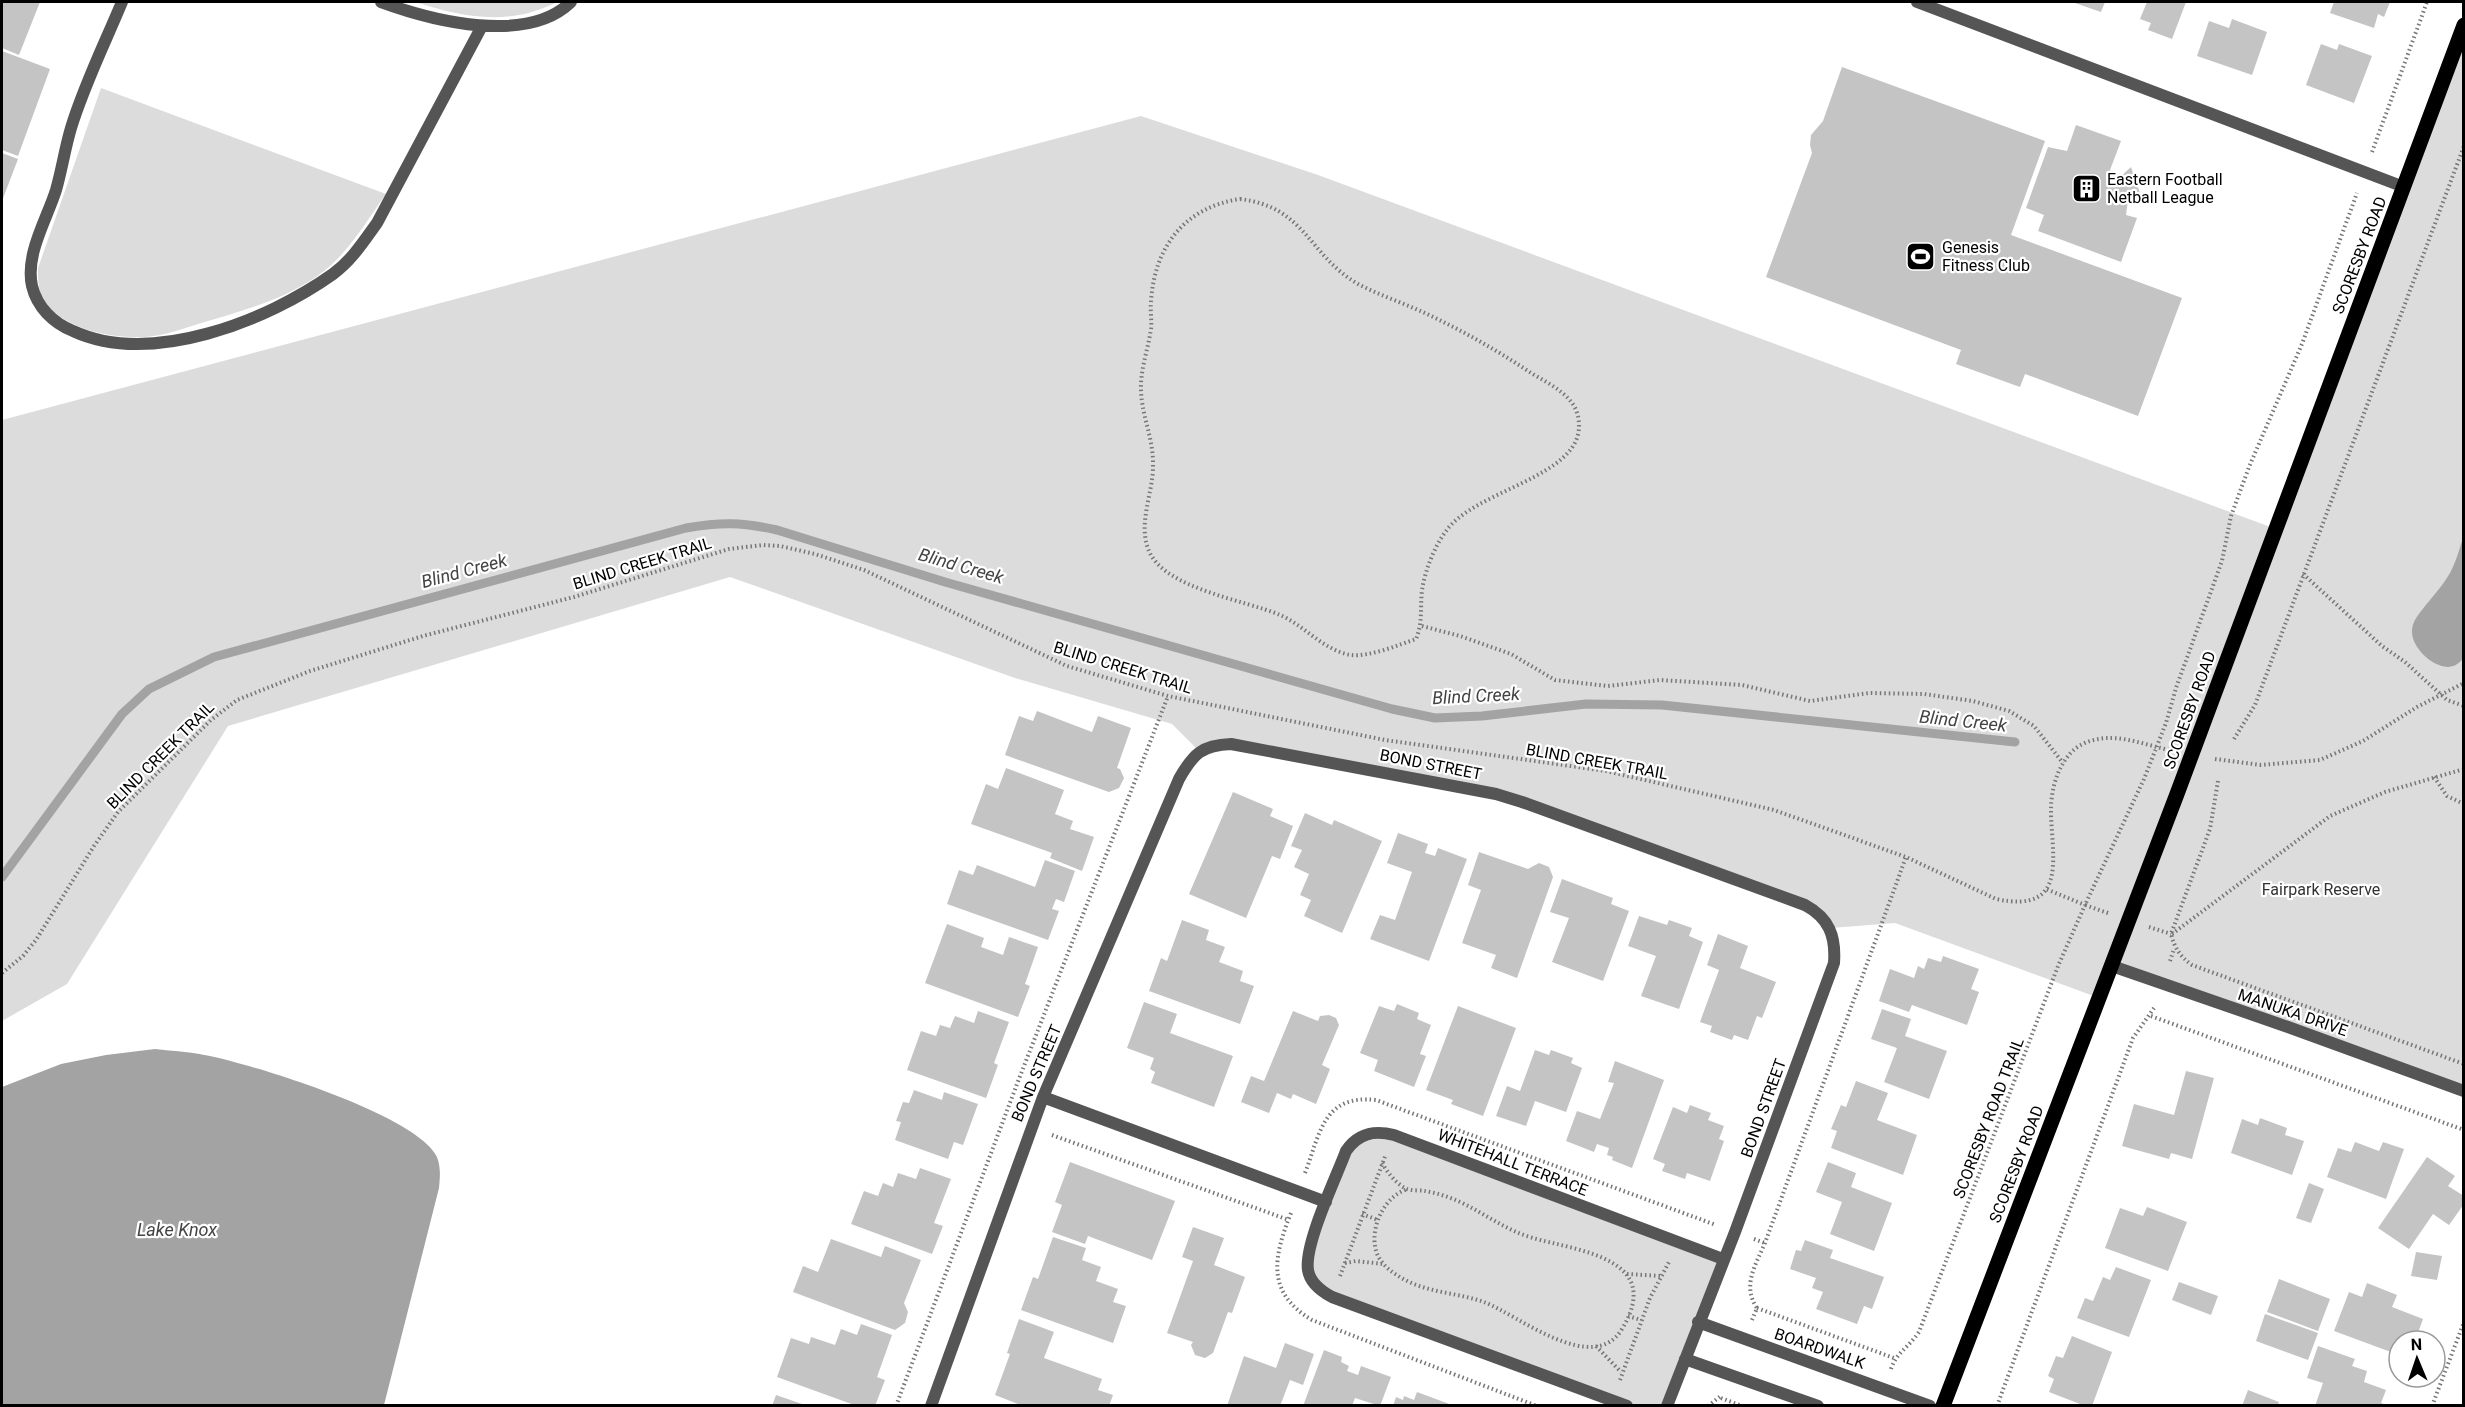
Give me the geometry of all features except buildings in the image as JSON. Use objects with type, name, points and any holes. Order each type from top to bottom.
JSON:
[{"type":"main road","name":"SCORESBY ROAD","points":[[1943,1406],[2202,729],[2463,25]]},
{"type":"street","points":[[122,2],[72,126],[56,189],[34,251],[32,267],[32,284],[36,298],[53,320],[80,335],[96,341],[113,343],[159,343],[216,330],[269,310],[334,273],[357,252],[377,223],[482,26]]},
{"type":"street","points":[[381,2],[414,12],[482,26],[528,22],[549,16],[564,9],[572,2]]},
{"type":"street","points":[[1917,2],[2404,187]]},
{"type":"street","name":"BOND STREET","points":[[931,1406],[1043,1097],[1179,779],[1188,763],[1199,751],[1214,744],[1231,744],[1496,794],[1805,905],[1816,911],[1831,928],[1835,950],[1834,963],[1667,1406]]},
{"type":"street","name":"MANUKA DRIVE","points":[[2112,966],[2463,1091]]},
{"type":"street","points":[[1043,1097],[1326,1202]]},
{"type":"street","name":"WHITEHALL TERRACE","points":[[1627,1406],[1332,1296],[1317,1287],[1310,1278],[1308,1268],[1311,1247],[1326,1202],[1351,1143],[1366,1134],[1375,1132],[1394,1135],[1723,1259]]},
{"type":"street","name":"BOARDWALK","points":[[1698,1322],[1930,1406]]},
{"type":"street","points":[[1685,1359],[1818,1406]]},
{"type":"path","name":"SCORESBY ROAD TRAIL","points":[[1889,1374],[1894,1358],[1908,1347],[1919,1332],[2058,966],[2144,779],[2166,723],[2176,688],[2222,561],[2231,516],[2249,467],[2302,344],[2427,2]]},
{"type":"path","points":[[2234,739],[2255,705],[2463,146]]},
{"type":"path","points":[[1240,199],[1261,201],[1282,212],[1305,232],[1331,264],[1358,284],[1425,313],[1483,342],[1551,385],[1572,404],[1580,424],[1577,439],[1566,455],[1544,471],[1470,510],[1446,530],[1432,556],[1422,590],[1422,626],[1416,639],[1363,654],[1350,655],[1331,648],[1282,616],[1196,587],[1178,578],[1157,566],[1148,550],[1143,529],[1154,482],[1153,446],[1141,392],[1143,365],[1151,327],[1151,301],[1156,270],[1171,237],[1189,218],[1219,202],[1240,199]]},
{"type":"path","name":"BLIND CREEK TRAIL","points":[[2,974],[23,956],[36,940],[94,846],[118,812],[211,720],[237,700],[310,671],[423,636],[574,597],[729,549],[763,545],[780,546],[815,554],[864,570],[1067,666],[1168,696],[1385,740],[1606,771],[1774,810],[1906,857],[1996,899],[2024,902],[2033,899],[2046,889]]},
{"type":"path","points":[[2303,574],[2382,646],[2405,662],[2447,700],[2463,706]]},
{"type":"path","points":[[1422,626],[1460,636],[1511,654],[1555,680],[1608,686],[1660,680],[1742,685],[1810,701],[1869,693],[1924,694],[1973,701],[2009,711],[2034,726],[2063,763]]},
{"type":"path","points":[[2231,762],[2267,765],[2319,760],[2364,741],[2440,694],[2463,683]]},
{"type":"path","points":[[896,1406],[1017,1084],[1168,696]]},
{"type":"path","points":[[2099,910],[2046,889],[2055,863],[2052,793],[2063,763],[2072,751],[2093,740],[2122,739],[2149,745]]},
{"type":"path","points":[[2171,934],[2330,816],[2385,792],[2463,769]]},
{"type":"path","points":[[2434,777],[2446,796],[2463,804]]},
{"type":"path","points":[[2218,781],[2210,829],[2171,934],[2175,948],[2192,965],[2463,1064]]},
{"type":"path","points":[[1894,1358],[1757,1308],[1749,1293],[1750,1276],[1765,1243],[1906,857]]},
{"type":"path","points":[[2162,931],[2171,934]]},
{"type":"path","points":[[2170,961],[2175,948]]},
{"type":"path","points":[[1997,1406],[2133,1038],[2137,1030],[2151,1016],[2154,1008]]},
{"type":"path","points":[[2151,1016],[2463,1131]]},
{"type":"path","points":[[1031,1127],[1288,1220]]},
{"type":"path","points":[[1332,1296],[1394,1135]]},
{"type":"path","points":[[1382,1163],[1388,1173],[1408,1190]]},
{"type":"path","points":[[1408,1190],[1441,1194],[1461,1202],[1494,1222],[1532,1238],[1592,1253],[1611,1261],[1627,1274],[1632,1290],[1628,1316],[1615,1339],[1596,1346],[1581,1346],[1544,1334],[1485,1302],[1428,1289],[1398,1276],[1378,1256],[1375,1244],[1378,1220],[1393,1196],[1408,1190]]},
{"type":"path","points":[[1362,1214],[1378,1220]]},
{"type":"path","points":[[1613,1400],[1641,1320],[1678,1242]]},
{"type":"path","points":[[1345,1263],[1356,1261],[1384,1264]]},
{"type":"path","points":[[1627,1274],[1662,1276]]},
{"type":"path","points":[[1751,1323],[1757,1308]]},
{"type":"path","points":[[1628,1316],[1641,1320]]},
{"type":"path","points":[[2432,1406],[2463,1322]]},
{"type":"path","points":[[1596,1346],[1622,1373]]},
{"type":"path","points":[[1721,1398],[1742,1406]]},
{"type":"green space","points":[[416,2],[557,2],[540,10],[522,14],[487,17],[451,12]]},
{"type":"green space","name":"Fairpark Reserve","points":[[2463,27],[2463,1092],[2112,966],[2099,998],[1895,923],[1831,928],[1825,919],[1522,802],[1255,747],[1199,751],[1172,724],[1015,678],[730,577],[228,726],[67,984],[2,1021],[2,420],[1141,116],[1318,175],[2276,529]]},
{"type":"green space","points":[[101,88],[386,194],[355,239],[337,259],[316,277],[288,293],[244,310],[165,334],[132,337],[91,331],[66,320],[45,303],[38,281],[38,268]]},
{"type":"green space","points":[[1375,1132],[1723,1259],[1667,1406],[1627,1405],[1332,1297],[1308,1266],[1346,1151]]},
{"type":"water","points":[[2463,538],[2463,658],[2456,665],[2440,666],[2417,647],[2413,639],[2412,628],[2418,615],[2450,573]]},
{"type":"water","name":"Lake Knox","points":[[155,1049],[232,1061],[334,1094],[400,1125],[423,1141],[437,1157],[440,1169],[439,1188],[384,1405],[2,1405],[2,1087],[61,1064]]},
{"type":"waterway","name":"Blind Creek","points":[[2,877],[122,714],[149,689],[214,657],[686,528],[721,524],[753,525],[777,530],[945,582],[1392,709],[1435,718],[1482,716],[1586,704],[1662,705],[2015,742]]},
{"type":"place","name":"Eastern Football Netball League","points":[[2086,188]]},
{"type":"place","name":"Genesis Fitness Club","points":[[1921,256]]}]
